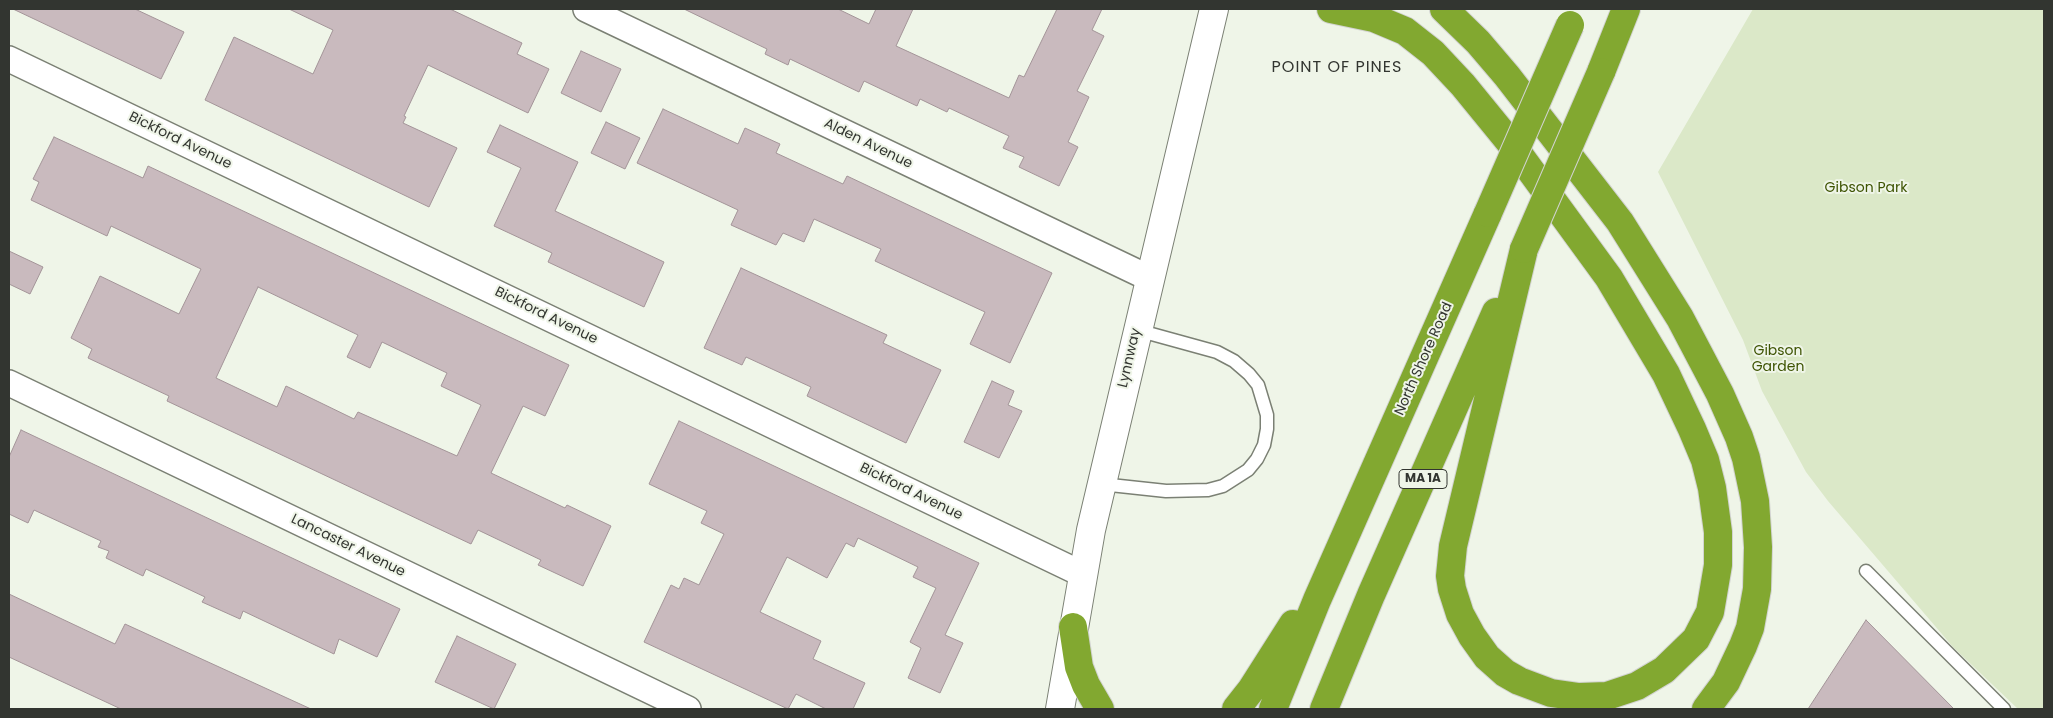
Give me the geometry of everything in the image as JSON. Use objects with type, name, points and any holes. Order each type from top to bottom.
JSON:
[{"type":"highway","points":[[1331,9],[1374,18],[1405,31],[1433,53],[1463,85],[1518,152],[1609,278],[1666,374],[1705,460],[1712,488],[1718,532],[1718,573],[1710,612],[1696,638],[1664,670],[1638,686],[1607,696],[1579,697],[1551,693],[1519,681],[1505,673],[1487,657],[1472,636],[1460,614],[1452,589],[1450,576],[1453,546],[1524,249]]},
{"type":"highway","points":[[1444,9],[1478,42],[1507,76],[1620,222],[1680,318],[1720,394],[1739,437],[1746,458],[1755,501],[1758,546],[1757,588],[1750,628],[1743,646],[1726,682],[1706,709]]},
{"type":"highway","name":"MA 1A","points":[[1324,709],[1371,595],[1524,249],[1601,72],[1626,9]]},
{"type":"highway","name":"North Shore Road","points":[[1273,709],[1341,546],[1573,17]]},
{"type":"highway","points":[[1236,709],[1251,690],[1341,546]]},
{"type":"highway","points":[[1073,627],[1079,667],[1086,685],[1100,709]]},
{"type":"main road","name":"Lynnway","points":[[1060,709],[1082,574],[1101,484],[1214,9]]},
{"type":"street","name":"Alden Avenue","points":[[586,9],[1149,278]]},
{"type":"street","name":"Bickford Avenue","points":[[9,58],[1082,574]]},
{"type":"street","name":"Lancaster Avenue","points":[[9,383],[688,709]]},
{"type":"lane","points":[[1101,484],[1166,492],[1208,490],[1223,486],[1248,470],[1257,459],[1264,445],[1267,415],[1258,385],[1249,374],[1234,361],[1217,352],[1137,330]]},
{"type":"lane","points":[[1866,571],[2004,709]]},
{"type":"green space","name":"Gibson Park","points":[[1753,9],[2044,9],[2044,709],[2018,709],[1953,647],[1828,501],[1806,472],[1762,391],[1743,340],[1658,172]]},
{"type":"building","points":[[13,9],[135,9],[184,32],[161,79]]},
{"type":"building","points":[[289,9],[450,9],[522,43],[517,54],[549,69],[528,113],[428,65],[404,116],[406,117],[403,123],[457,148],[429,207],[205,100],[234,37],[313,74],[333,30]]},
{"type":"building","points":[[684,9],[838,9],[869,24],[876,9],[913,9],[896,46],[1009,98],[1019,75],[1024,77],[1057,9],[1102,9],[1092,30],[1104,36],[1077,91],[1089,97],[1068,142],[1078,147],[1059,186],[1019,167],[1024,157],[1003,148],[1009,136],[949,108],[947,112],[920,99],[917,106],[864,81],[859,92],[790,59],[788,65],[765,54],[767,49]]},
{"type":"building","points":[[581,51],[621,69],[601,112],[561,93]]},
{"type":"building","points":[[663,109],[738,144],[745,128],[780,144],[776,153],[843,184],[847,176],[1052,273],[1010,363],[970,344],[985,312],[875,261],[881,249],[814,219],[804,242],[783,233],[776,245],[731,225],[738,210],[637,163]]},
{"type":"building","points":[[606,122],[640,138],[625,169],[591,153]]},
{"type":"building","points":[[500,125],[578,162],[555,211],[664,262],[644,307],[548,262],[552,253],[494,226],[521,168],[487,152]]},
{"type":"building","points":[[54,137],[143,178],[148,166],[569,365],[545,416],[523,406],[491,473],[565,508],[567,505],[611,526],[583,586],[538,565],[541,560],[478,530],[471,544],[167,401],[169,396],[88,358],[92,349],[71,338],[100,276],[179,314],[201,269],[111,226],[107,236],[31,200],[39,182],[33,179]],"holes":[[[258,287],[358,335],[347,357],[370,368],[382,342],[447,373],[441,386],[481,405],[457,456],[358,412],[354,419],[286,386],[277,407],[216,378]]]},
{"type":"building","points":[[9,251],[43,267],[30,294],[9,284]]},
{"type":"building","points":[[741,268],[887,335],[883,343],[941,370],[906,443],[807,396],[811,387],[746,357],[742,365],[704,348]]},
{"type":"building","points":[[992,381],[1014,391],[1008,405],[1022,411],[999,458],[964,442]]},
{"type":"building","points":[[679,421],[979,563],[945,635],[963,643],[940,693],[908,678],[921,648],[910,642],[936,588],[913,577],[918,567],[858,538],[854,547],[846,543],[827,578],[787,557],[760,612],[821,641],[813,659],[865,683],[853,709],[826,709],[796,694],[788,709],[644,642],[671,585],[679,589],[684,578],[699,585],[724,534],[701,523],[707,511],[649,484]]},
{"type":"building","points":[[21,430],[400,609],[377,657],[339,639],[334,654],[243,611],[240,619],[202,602],[205,597],[146,569],[143,576],[106,558],[109,551],[98,547],[101,541],[34,510],[28,523],[9,514],[9,457]]},
{"type":"building","points":[[9,594],[115,644],[125,624],[311,709],[121,709],[9,657]]},
{"type":"building","points":[[1866,620],[1954,709],[1808,709]]},
{"type":"building","points":[[457,636],[516,664],[494,709],[435,682]]},
{"type":"district","name":"POINT OF PINES","points":[[1337,68]]},
{"type":"park label","name":"Gibson Garden","points":[[1778,360]]}]
